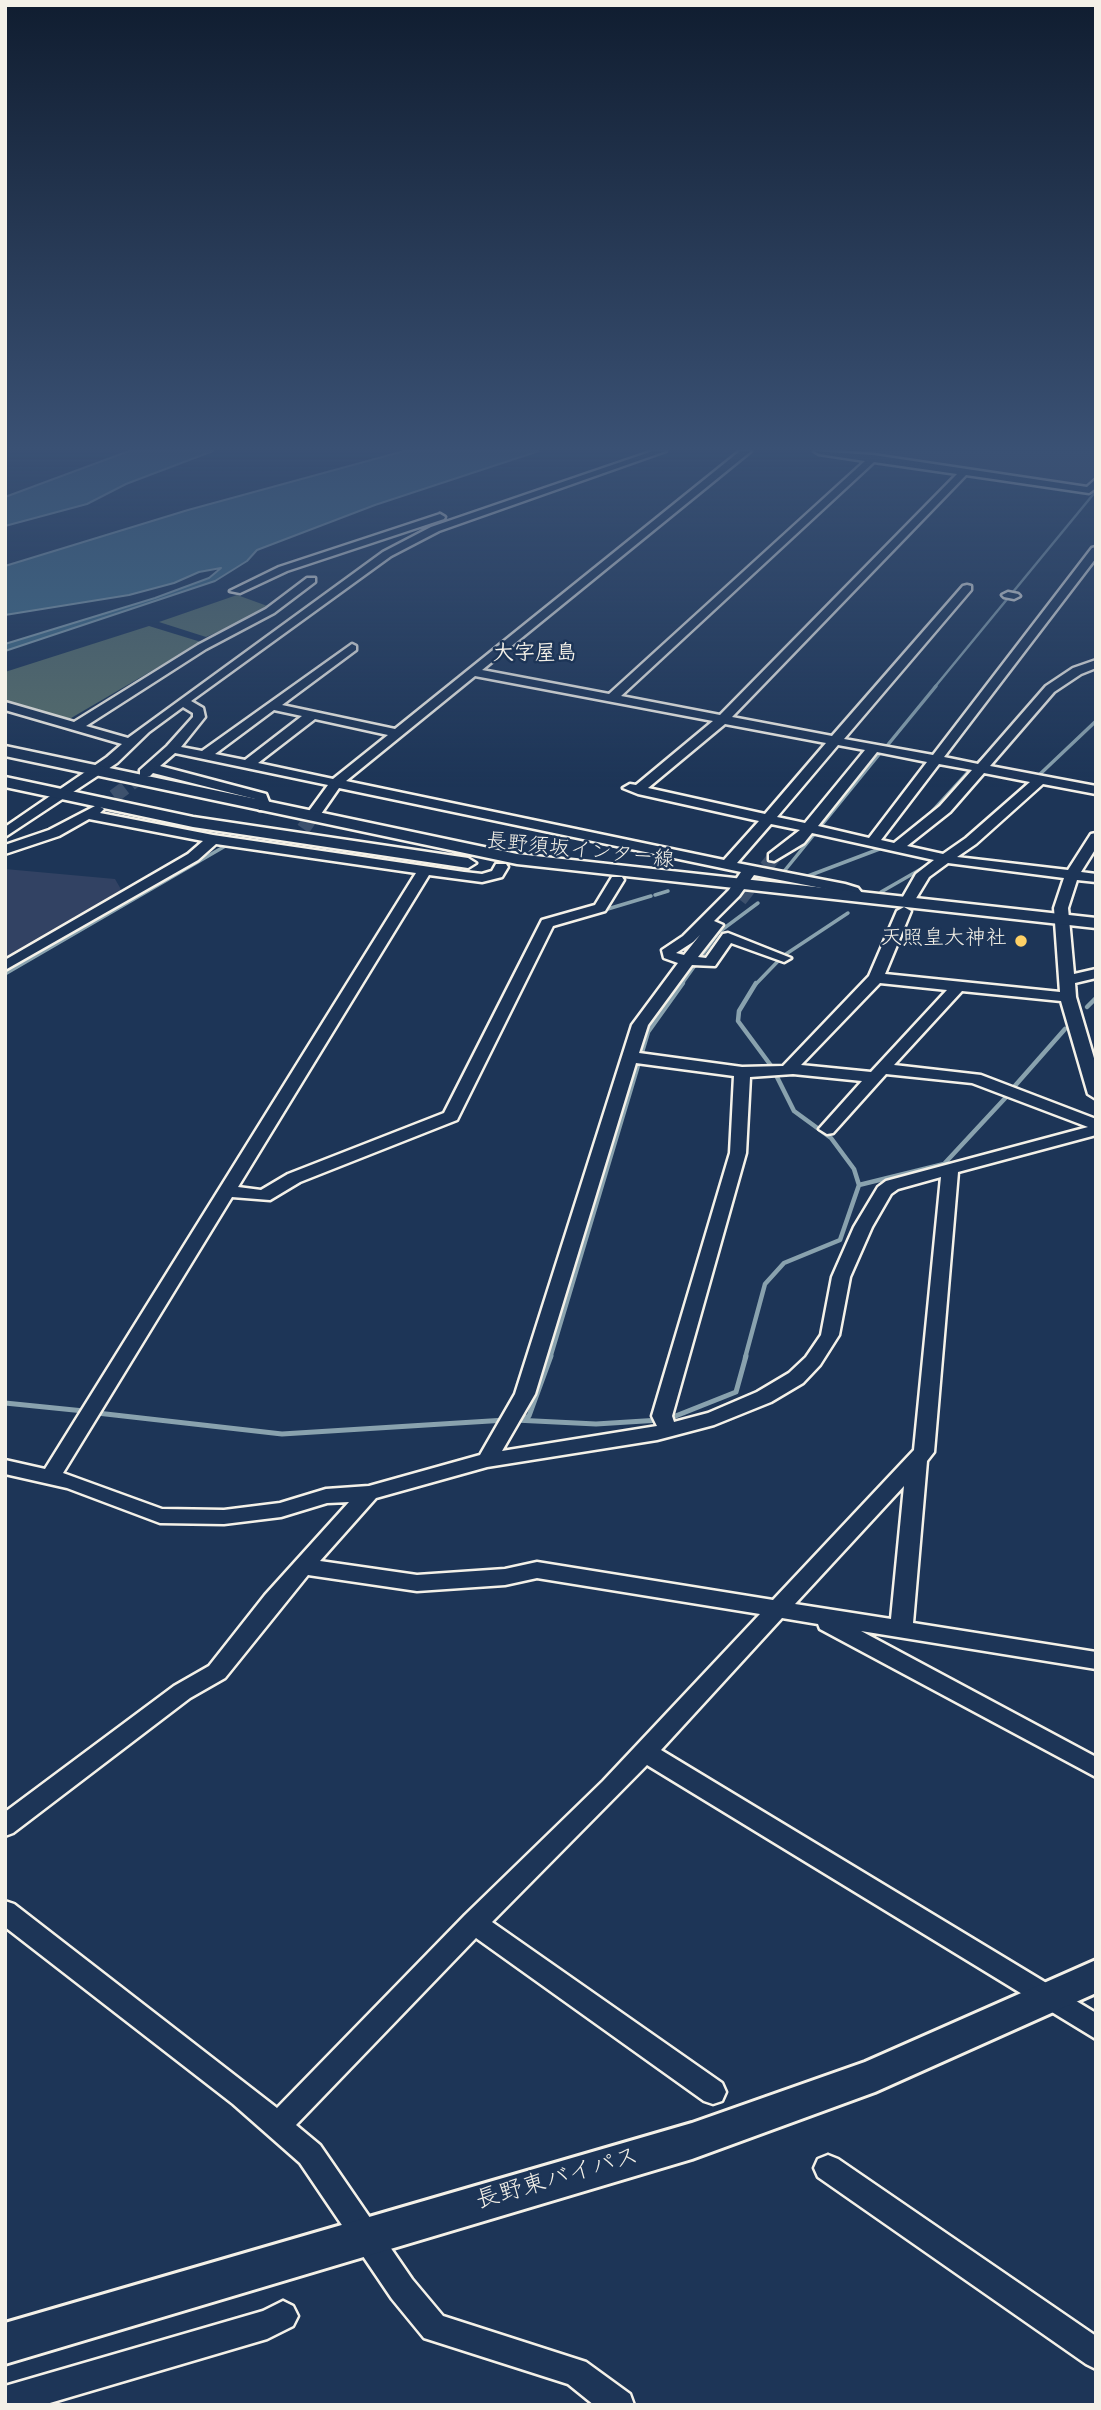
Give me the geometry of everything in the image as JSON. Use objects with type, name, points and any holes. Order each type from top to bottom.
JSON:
[{"type":"highway","name":"長野東バイパス","points":[[5,2344],[692,2141],[875,2075],[1050,1999],[1096,1976]]},
{"type":"main road","name":"長野須坂インター線","points":[[5,751],[517,859],[1062,924],[1096,932]]},
{"type":"main road","name":"長野須坂インター線","points":[[5,782],[279,836],[501,867],[617,880],[858,897],[905,906]]},
{"type":"main road","name":"長野須坂インター線","points":[[1062,924],[1096,923]]},
{"type":"street","points":[[236,591],[300,563]]},
{"type":"street","points":[[5,834],[374,563]]},
{"type":"street","points":[[316,811],[336,783],[607,563]]},
{"type":"street","points":[[612,698],[758,563]]},
{"type":"street","points":[[875,563],[722,720],[634,789],[945,859],[1071,877],[1096,878]]},
{"type":"street","points":[[873,842],[1086,563]]},
{"type":"street","points":[[74,728],[202,647],[256,620],[311,580]]},
{"type":"street","points":[[727,866],[967,588]]},
{"type":"street","points":[[204,756],[352,648]]},
{"type":"street","points":[[897,847],[945,809],[978,767],[1001,746],[1050,689],[1077,671],[1096,664]]},
{"type":"street","points":[[472,672],[1096,790]]},
{"type":"street","points":[[185,703],[199,711],[199,716],[172,749],[148,770],[261,797],[264,807]]},
{"type":"street","points":[[5,706],[129,742]]},
{"type":"street","points":[[271,706],[398,733]]},
{"type":"street","points":[[247,765],[312,715]]},
{"type":"street","points":[[774,857],[815,830],[874,748]]},
{"type":"street","points":[[172,749],[727,866],[741,887]]},
{"type":"street","points":[[789,1069],[876,978],[905,906],[923,874],[971,841],[1041,779]]},
{"type":"street","points":[[5,850],[54,832],[93,812],[213,839],[482,878],[497,874],[501,867]]},
{"type":"street","points":[[1096,837],[1071,877],[1061,908],[1067,989],[1096,1094]]},
{"type":"street","points":[[5,966],[68,935],[193,857],[213,839]]},
{"type":"street","points":[[51,1476],[425,870]]},
{"type":"street","points":[[782,957],[728,937],[710,963],[674,958],[669,955],[669,950],[688,939],[741,887],[779,876],[853,891],[858,897]]},
{"type":"street","points":[[226,1191],[264,1196],[294,1178],[451,1116],[547,923],[600,908],[617,880]]},
{"type":"street","points":[[487,1460],[525,1394],[638,1058],[640,1025],[695,961]]},
{"type":"street","points":[[876,978],[957,988],[1067,989],[1096,973]]},
{"type":"street","points":[[827,1129],[957,988]]},
{"type":"street","points":[[638,1058],[741,1072],[789,1069],[975,1078],[1094,1127]]},
{"type":"street","points":[[665,1424],[738,1153],[741,1072]]},
{"type":"street","points":[[5,1467],[51,1476],[160,1516],[187,1518],[255,1514],[281,1510],[326,1496],[369,1493],[487,1460],[734,1410],[764,1397],[796,1378],[813,1361],[830,1335],[841,1277],[863,1227],[884,1191],[892,1185],[1094,1127]]},
{"type":"street","points":[[276,2127],[645,1752],[924,1452],[950,1169]]},
{"type":"street","points":[[901,1629],[917,1460]]},
{"type":"street","points":[[5,1826],[114,1747],[182,1692],[217,1672],[273,1601],[369,1493]]},
{"type":"street","points":[[305,1567],[417,1583],[505,1577],[537,1570],[1096,1661]]},
{"type":"street","points":[[815,1615],[1096,1768]]},
{"type":"street","points":[[645,1752],[1096,2026]]},
{"type":"street","points":[[5,1912],[243,2095],[276,2127],[310,2154],[366,2238],[434,2328],[576,2372],[619,2405]]},
{"type":"street","points":[[474,1923],[713,2092]]},
{"type":"street","points":[[828,2168],[1096,2354]]},
{"type":"street","points":[[5,2401],[267,2324],[283,2316]]},
{"type":"shaded area","points":[[13,563],[243,563],[215,581],[5,651],[5,644],[155,598],[209,578],[221,568],[199,572],[174,583],[129,595],[5,615],[5,566]]},
{"type":"shaded area","points":[[5,869],[115,879],[122,891],[5,962]]},
{"type":"green space","points":[[237,595],[273,608],[206,637],[159,622]]},
{"type":"green space","points":[[149,626],[201,642],[66,721],[5,703],[5,672]]},
{"type":"waterway","points":[[934,688],[1036,563]]},
{"type":"waterway","points":[[1077,668],[1096,660]]},
{"type":"waterway","points":[[886,747],[936,686]]},
{"type":"waterway","points":[[1038,776],[1096,721]]},
{"type":"waterway","points":[[975,765],[993,748]]},
{"type":"waterway","points":[[777,880],[881,752]]},
{"type":"waterway","points":[[927,817],[971,769]]},
{"type":"waterway","points":[[961,842],[1031,781]]},
{"type":"waterway","points":[[5,974],[227,845]]},
{"type":"waterway","points":[[808,876],[882,848]]},
{"type":"waterway","points":[[881,892],[928,865]]},
{"type":"waterway","points":[[655,895],[668,891]]},
{"type":"waterway","points":[[601,911],[651,896]]},
{"type":"waterway","points":[[681,985],[719,932],[758,903]]},
{"type":"waterway","points":[[755,985],[783,956],[848,913]]},
{"type":"waterway","points":[[550,1358],[648,1032],[683,983]]},
{"type":"waterway","points":[[756,983],[739,1011],[738,1021],[772,1067]]},
{"type":"waterway","points":[[1087,1007],[1096,998]]},
{"type":"waterway","points":[[1013,1088],[1065,1029]]},
{"type":"waterway","points":[[776,1075],[794,1111],[831,1138],[854,1169],[859,1185]]},
{"type":"waterway","points":[[859,1185],[944,1164],[1009,1094]]},
{"type":"waterway","points":[[745,1358],[765,1284],[784,1263],[840,1240],[859,1185]]},
{"type":"waterway","points":[[523,1419],[529,1416],[551,1356]]},
{"type":"waterway","points":[[668,1419],[736,1392],[746,1356]]},
{"type":"waterway","points":[[5,1403],[84,1411]]},
{"type":"waterway","points":[[97,1413],[282,1434],[506,1420]]},
{"type":"waterway","points":[[515,1420],[596,1424],[660,1420]]},
{"type":"tunnel","points":[[97,809],[145,773]]},
{"type":"tunnel","points":[[291,846],[316,811]]},
{"type":"tunnel","points":[[740,900],[774,857]]},
{"type":"place","name":"天照皇大神社","points":[[1021,941]]},
{"type":"district","name":"大字屋島","points":[[535,656]]}]
